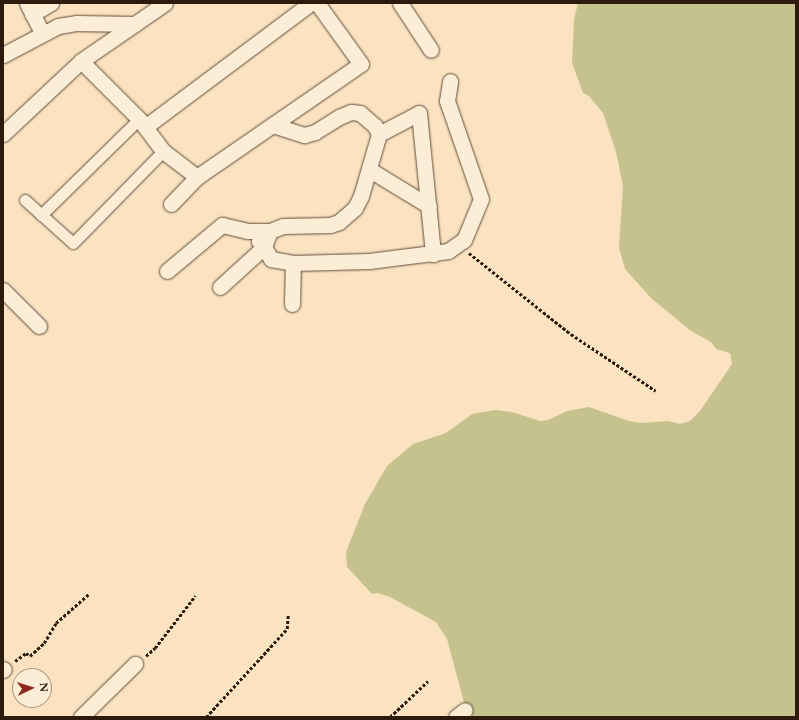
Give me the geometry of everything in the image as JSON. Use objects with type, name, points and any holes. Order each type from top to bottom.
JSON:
[{"type":"street","points":[[42,33],[30,9],[51,3]]},
{"type":"street","points":[[3,134],[81,61],[165,3]]},
{"type":"street","points":[[41,214],[142,123],[311,3]]},
{"type":"street","points":[[170,204],[197,177],[361,64],[317,3]]},
{"type":"street","points":[[400,3],[431,50]]},
{"type":"street","points":[[3,55],[42,33],[76,22],[135,24]]},
{"type":"street","points":[[76,22],[93,33],[98,49]]},
{"type":"street","points":[[81,61],[142,123],[163,151],[197,177]]},
{"type":"street","points":[[248,231],[264,247],[271,259],[293,263],[369,261],[448,252],[459,245],[473,223],[481,199],[447,101],[450,81]]},
{"type":"street","points":[[167,271],[216,228],[229,225],[248,231],[270,231],[283,226],[319,226],[339,222],[355,208],[370,170],[379,134],[375,126],[360,113],[351,112],[339,117],[314,132],[304,135],[273,125]]},
{"type":"street","points":[[379,134],[419,113],[429,206],[432,254]]},
{"type":"street","points":[[25,200],[73,244],[163,151]]},
{"type":"street","points":[[370,170],[429,206]]},
{"type":"street","points":[[220,287],[264,247],[270,231]]},
{"type":"street","points":[[292,304],[293,263]]},
{"type":"street","points":[[3,290],[39,326]]},
{"type":"street","points":[[81,717],[135,664]]},
{"type":"path","points":[[459,245],[571,334],[656,391]]},
{"type":"path","points":[[3,669],[26,653],[30,656],[44,643],[56,622],[90,593]]},
{"type":"path","points":[[135,664],[155,648],[195,596]]},
{"type":"path","points":[[206,717],[287,629],[288,615]]},
{"type":"path","points":[[390,717],[428,681]]},
{"type":"shaded area","points":[[578,3],[796,3],[796,717],[474,717],[465,706],[447,639],[436,622],[390,597],[378,593],[372,594],[347,567],[346,552],[365,504],[387,466],[413,444],[446,433],[472,414],[495,410],[512,412],[540,421],[548,420],[567,411],[589,407],[629,421],[641,423],[668,421],[680,424],[690,421],[700,411],[732,364],[730,353],[716,349],[711,342],[691,331],[651,298],[625,269],[619,248],[623,186],[616,152],[603,113],[589,96],[583,93],[572,63],[574,19]]}]
